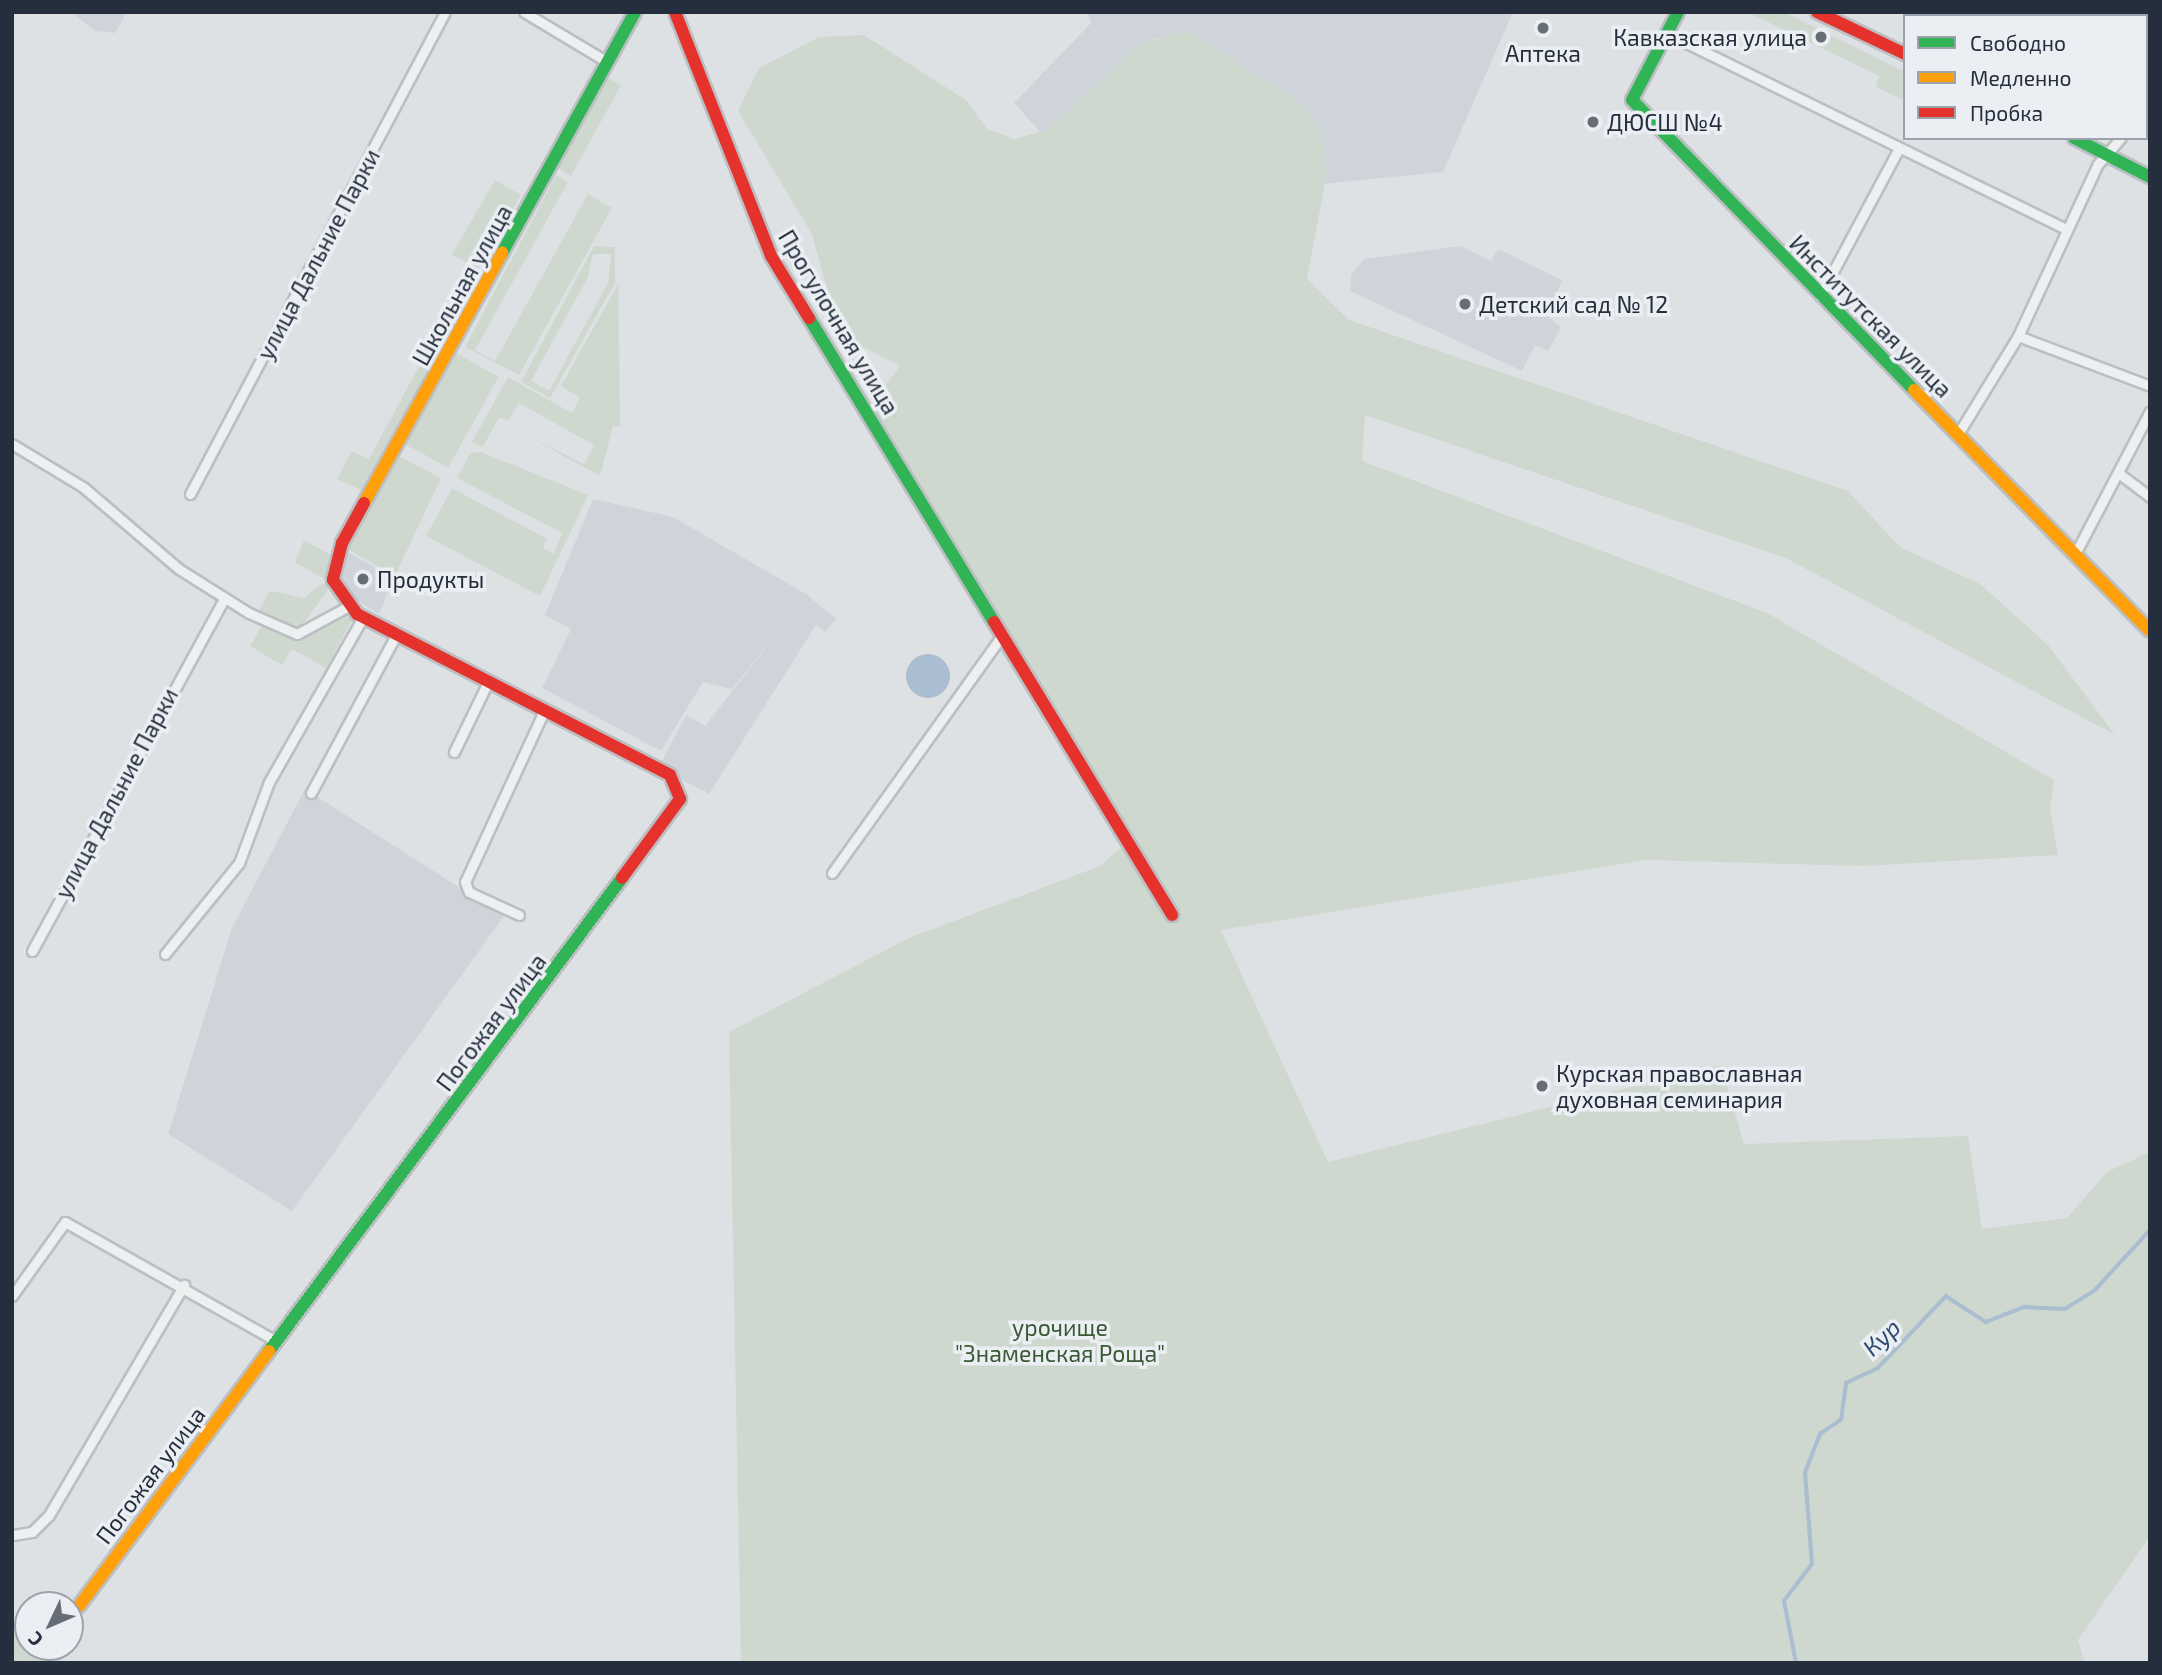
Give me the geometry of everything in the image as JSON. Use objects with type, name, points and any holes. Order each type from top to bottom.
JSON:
[{"type":"street","name":"улица Дальние Парки","points":[[190,494],[445,12]]},
{"type":"street","points":[[524,12],[606,61]]},
{"type":"street","name":"Школьная улица","points":[[347,607],[333,580],[342,543],[635,12]]},
{"type":"street","name":"Прогулочная улица","points":[[675,12],[771,256],[1172,915]]},
{"type":"street","name":"Институтская улица","points":[[1678,12],[1632,100],[1820,296],[2150,631]]},
{"type":"street","points":[[1817,12],[1903,53]]},
{"type":"street","points":[[1668,34],[1898,150],[2063,228]]},
{"type":"street","points":[[2078,140],[2150,177]]},
{"type":"street","points":[[1958,434],[2018,336],[2063,228],[2107,155],[2119,140]]},
{"type":"street","points":[[1820,296],[1898,150]]},
{"type":"street","points":[[2018,336],[2150,386]]},
{"type":"street","points":[[2075,554],[2121,475],[2150,411]]},
{"type":"street","points":[[12,444],[83,487],[223,600],[296,634],[347,607]]},
{"type":"street","points":[[2121,475],[2150,497]]},
{"type":"street","name":"улица Дальние Парки","points":[[33,951],[223,600]]},
{"type":"street","name":"Погожая улица","points":[[84,1599],[680,799],[670,775],[487,684],[347,607]]},
{"type":"street","points":[[165,954],[239,863],[270,782],[363,617]]},
{"type":"street","points":[[831,873],[1003,634]]},
{"type":"street","points":[[311,793],[396,635]]},
{"type":"street","points":[[454,752],[487,684]]},
{"type":"street","points":[[519,915],[469,891],[465,881],[543,713]]},
{"type":"street","points":[[12,1296],[65,1222],[184,1285],[275,1341]]},
{"type":"street","points":[[13,1535],[32,1531],[49,1515],[184,1285]]},
{"type":"shaded area","points":[[71,12],[127,12],[115,33],[95,31]]},
{"type":"shaded area","points":[[1086,12],[1513,12],[1443,172],[1322,184],[1184,33],[1152,39],[1044,136],[1014,103],[1092,22]]},
{"type":"shaded area","name":"Детский сад № 12","points":[[1461,246],[1491,261],[1498,249],[1562,280],[1548,316],[1561,328],[1548,351],[1535,345],[1522,371],[1350,291],[1351,275],[1364,259]]},
{"type":"shaded area","points":[[593,499],[673,517],[806,594],[836,619],[825,632],[816,625],[709,794],[659,767],[686,715],[705,726],[782,627],[732,689],[703,682],[661,751],[542,688],[571,629],[545,615]]},
{"type":"shaded area","points":[[346,551],[394,578],[379,614],[348,595],[337,577]]},
{"type":"shaded area","points":[[305,789],[504,916],[292,1211],[168,1134],[232,928]]},
{"type":"green space","points":[[635,12],[646,12],[608,78],[621,85],[571,176],[551,164]]},
{"type":"green space","points":[[1747,12],[1784,12],[1903,71],[1903,100],[1876,87],[1879,76]]},
{"type":"green space","name":"урочище \"Знаменская Роща\"","points":[[1186,30],[1302,104],[1320,130],[1327,172],[1307,279],[1349,320],[1848,491],[1900,547],[1980,584],[2048,645],[2115,735],[1786,558],[1365,415],[1362,461],[1767,613],[2054,780],[2050,808],[2058,855],[1864,866],[1646,860],[1221,930],[1328,1162],[1721,1065],[1744,1144],[1968,1136],[1982,1229],[2067,1218],[2107,1172],[2150,1152],[2150,1536],[2078,1640],[2085,1663],[741,1663],[729,1032],[909,938],[1100,866],[1125,844],[863,415],[900,366],[840,336],[812,234],[738,111],[759,68],[819,37],[864,35],[966,100],[987,129],[1014,139],[1047,130],[1141,44]]},
{"type":"green space","points":[[556,175],[568,182],[475,350],[495,361],[588,194],[612,208],[519,375],[465,347]]},
{"type":"green space","points":[[495,180],[521,195],[478,269],[452,254]]},
{"type":"green space","points":[[594,246],[615,247],[615,283],[550,398],[521,382]],"holes":[[[593,254],[611,254],[608,283],[549,391],[531,381],[587,279]]]},
{"type":"green space","points":[[618,246],[620,427],[613,426],[600,476],[529,437],[584,464],[594,445],[519,403],[508,421],[499,417],[483,447],[472,442],[508,377],[572,413],[580,398],[561,386],[618,284]]},
{"type":"green space","points":[[453,303],[461,308],[361,490],[337,479],[352,451],[369,459]]},
{"type":"green space","points":[[454,352],[499,377],[448,468],[404,443]]},
{"type":"green space","points":[[481,452],[588,495],[540,596],[426,536],[452,488],[547,539],[543,548],[554,554],[562,533],[457,478],[470,453]]},
{"type":"green space","points":[[398,456],[441,478],[395,576],[347,549]]},
{"type":"green space","points":[[304,540],[336,558],[333,584],[295,562]]},
{"type":"green space","points":[[323,583],[330,587],[299,629],[258,612],[270,591],[304,598]]},
{"type":"green space","points":[[341,613],[352,620],[326,668],[292,649],[282,665],[250,646],[262,626],[307,638]]},
{"type":"green space","points":[[12,1618],[14,1661],[64,1663],[12,1663]]},
{"type":"water","points":[[928,654],[937,655],[944,660],[949,667],[949,685],[944,692],[937,697],[928,698],[919,697],[912,692],[907,685],[906,676],[907,667],[912,660],[919,655]]},
{"type":"waterway","name":"Кур","points":[[1796,1663],[1784,1601],[1812,1564],[1805,1473],[1820,1434],[1841,1420],[1846,1383],[1878,1368],[1946,1296],[1986,1322],[2024,1307],[2065,1309],[2095,1290],[2150,1230]]},
{"type":"traffic: fast","points":[[502,253],[635,12]]},
{"type":"traffic: fast","points":[[1678,12],[1632,100],[1914,390]]},
{"type":"traffic: fast","points":[[2078,140],[2150,177]]},
{"type":"traffic: fast","points":[[809,318],[994,622]]},
{"type":"traffic: fast","points":[[269,1351],[622,878]]},
{"type":"traffic: slow","points":[[364,503],[502,253]]},
{"type":"traffic: slow","points":[[1914,390],[2150,631]]},
{"type":"traffic: slow","points":[[84,1599],[269,1351]]},
{"type":"traffic: jam","points":[[675,12],[771,256],[809,318]]},
{"type":"traffic: jam","points":[[1817,12],[1903,53]]},
{"type":"traffic: jam","points":[[364,503],[342,543],[333,580],[357,614],[670,775],[680,799],[622,878]]},
{"type":"traffic: jam","points":[[994,622],[1172,915]]},
{"type":"place","name":"Аптека","points":[[1543,28]]},
{"type":"place","name":"Кавказская улица","points":[[1821,37]]},
{"type":"place","name":"ДЮСШ №4","points":[[1593,122]]},
{"type":"place","name":"Детский сад № 12","points":[[1465,304]]},
{"type":"place","name":"Продукты","points":[[363,579]]},
{"type":"place","name":"Курская православная духовная семинария","points":[[1542,1086]]}]
